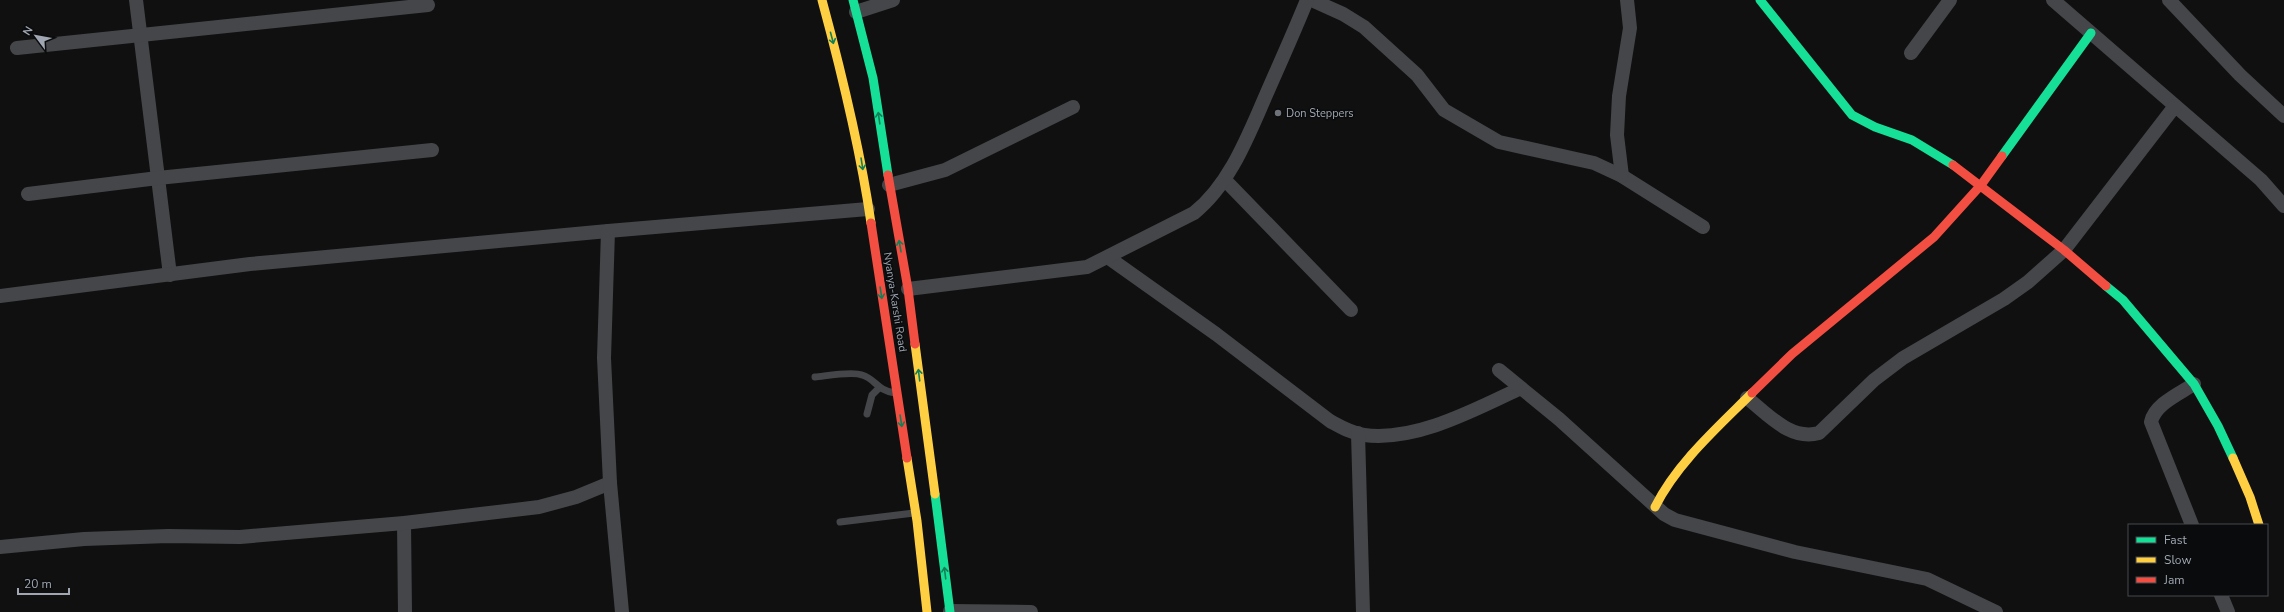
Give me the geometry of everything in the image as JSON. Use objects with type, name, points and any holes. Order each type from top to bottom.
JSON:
[{"type":"street","points":[[136,0],[170,275]]},
{"type":"street","name":"Nyanya-Karshi Road","points":[[822,0],[849,102],[862,163],[897,393],[950,612]]},
{"type":"street","points":[[854,6],[893,0]]},
{"type":"street","points":[[908,289],[1088,267],[1109,258],[1132,243],[1194,213],[1207,202],[1224,180],[1254,123],[1306,0]]},
{"type":"street","points":[[1312,0],[1343,14],[1364,28],[1417,75],[1444,110],[1499,142],[1594,163],[1622,176],[1703,227]]},
{"type":"street","points":[[1622,176],[1617,135],[1619,96],[1630,28],[1627,0]]},
{"type":"street","points":[[1760,0],[1852,115],[1875,127],[1918,143],[1981,185],[2064,250],[2123,300],[2194,384],[2218,426],[2250,497],[2259,524]]},
{"type":"street","points":[[1911,53],[1950,0]]},
{"type":"street","points":[[2053,0],[2261,180],[2284,206]]},
{"type":"street","points":[[2169,0],[2240,75],[2284,116]]},
{"type":"street","points":[[17,48],[428,5]]},
{"type":"street","name":"Nyanya-Karshi Road","points":[[854,6],[873,78],[889,185],[908,289],[924,500],[916,513],[927,612]]},
{"type":"street","points":[[1655,507],[1665,487],[1684,465],[1747,398],[1792,354],[1934,237],[1981,185],[2091,33]]},
{"type":"street","points":[[1747,398],[1788,431],[1809,436],[1819,433],[1874,380],[1902,358],[2004,299],[2028,282],[2064,250],[2175,106]]},
{"type":"street","points":[[889,185],[945,170],[1073,107]]},
{"type":"street","points":[[28,194],[158,178],[432,150]]},
{"type":"street","points":[[1224,180],[1351,310]]},
{"type":"street","points":[[0,296],[250,264],[868,209]]},
{"type":"street","points":[[608,231],[604,358],[610,483],[622,612]]},
{"type":"street","points":[[1109,258],[1216,334],[1330,421],[1348,431],[1365,435],[1411,433],[1458,417],[1522,388]]},
{"type":"street","points":[[1499,370],[1559,419],[1655,507],[1675,520],[1796,552],[1927,579],[1996,612]]},
{"type":"street","points":[[2192,524],[2151,422],[2153,414],[2162,405],[2194,384]]},
{"type":"street","points":[[1358,433],[1363,612]]},
{"type":"street","points":[[0,547],[84,539],[168,536],[240,537],[404,523],[539,506],[576,497],[610,483]]},
{"type":"street","points":[[404,523],[405,612]]},
{"type":"street","points":[[2221,596],[2228,612]]},
{"type":"street","points":[[950,612],[1031,612]]},
{"type":"lane","points":[[815,377],[859,374],[869,378],[879,388],[897,393]]},
{"type":"lane","points":[[867,414],[872,395],[879,388]]},
{"type":"lane","points":[[840,522],[916,513]]},
{"type":"traffic: fast","points":[[853,0],[873,78],[888,175]]},
{"type":"traffic: fast","points":[[1760,0],[1852,115],[1875,127],[1912,140],[1953,165]]},
{"type":"traffic: fast","points":[[2002,156],[2091,33]]},
{"type":"traffic: fast","points":[[2106,286],[2123,300],[2194,384],[2218,426],[2233,458]]},
{"type":"traffic: fast","points":[[935,494],[950,612]]},
{"type":"traffic: slow","points":[[822,0],[850,111],[862,166],[871,223]]},
{"type":"traffic: slow","points":[[915,344],[935,494]]},
{"type":"traffic: slow","points":[[1655,507],[1664,491],[1686,461],[1712,432],[1752,393]]},
{"type":"traffic: slow","points":[[907,458],[917,521],[927,612]]},
{"type":"traffic: slow","points":[[2233,458],[2250,497],[2259,524]]},
{"type":"traffic: jam","points":[[1752,393],[1792,354],[1934,237],[1981,185],[2002,156]]},
{"type":"traffic: jam","points":[[1953,165],[2064,250],[2106,286]]},
{"type":"traffic: jam","points":[[888,175],[908,289],[915,344]]},
{"type":"traffic: jam","points":[[871,223],[907,458]]},
{"type":"place","name":"Don Steppers","points":[[1278,113]]}]
